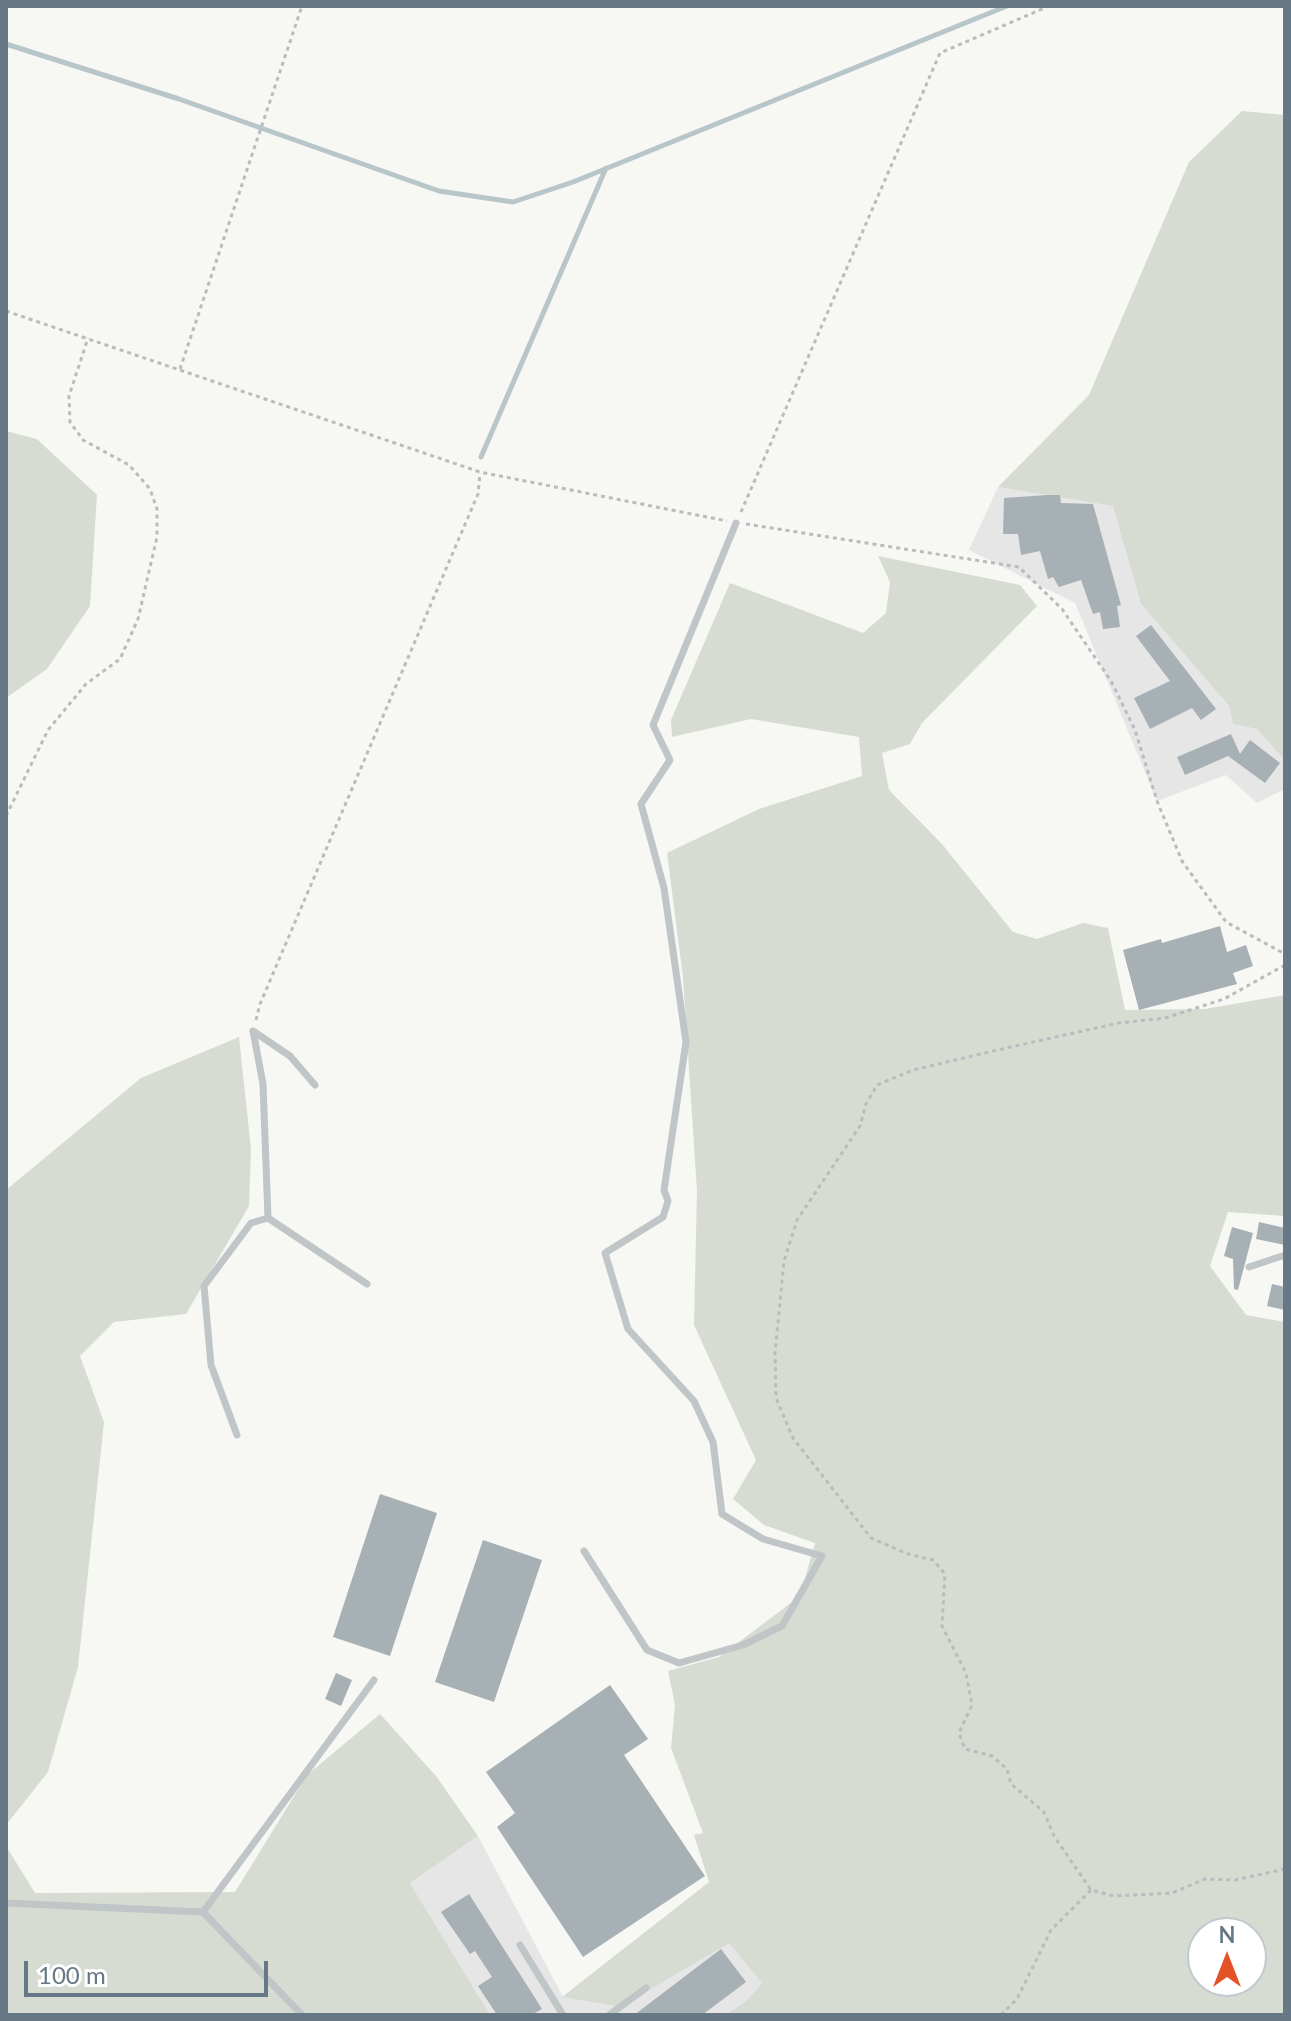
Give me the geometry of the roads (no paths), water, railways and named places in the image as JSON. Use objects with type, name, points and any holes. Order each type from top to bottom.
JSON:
[{"type":"lane","points":[[584,1551],[647,1650],[679,1663],[743,1645],[782,1626],[822,1556],[763,1539],[722,1514],[713,1442],[694,1401],[628,1329],[605,1253],[663,1217],[668,1201],[664,1190],[686,1042],[664,888],[641,804],[670,760],[653,725],[736,523]]},
{"type":"lane","points":[[268,1218],[263,1084],[253,1031],[290,1056],[315,1085]]},
{"type":"lane","points":[[268,1218],[367,1284]]},
{"type":"lane","points":[[237,1435],[211,1365],[204,1286],[251,1223],[268,1218]]},
{"type":"lane","points":[[1249,1267],[1285,1255]]},
{"type":"lane","points":[[203,1912],[374,1680]]},
{"type":"lane","points":[[6,1903],[203,1912],[302,2015]]},
{"type":"lane","points":[[520,1945],[563,2015]]},
{"type":"lane","points":[[609,2015],[646,1988]]},
{"type":"waterway","points":[[6,44],[179,99],[439,191],[513,202],[573,182],[1007,6]]},
{"type":"waterway","points":[[481,457],[606,168]]}]
